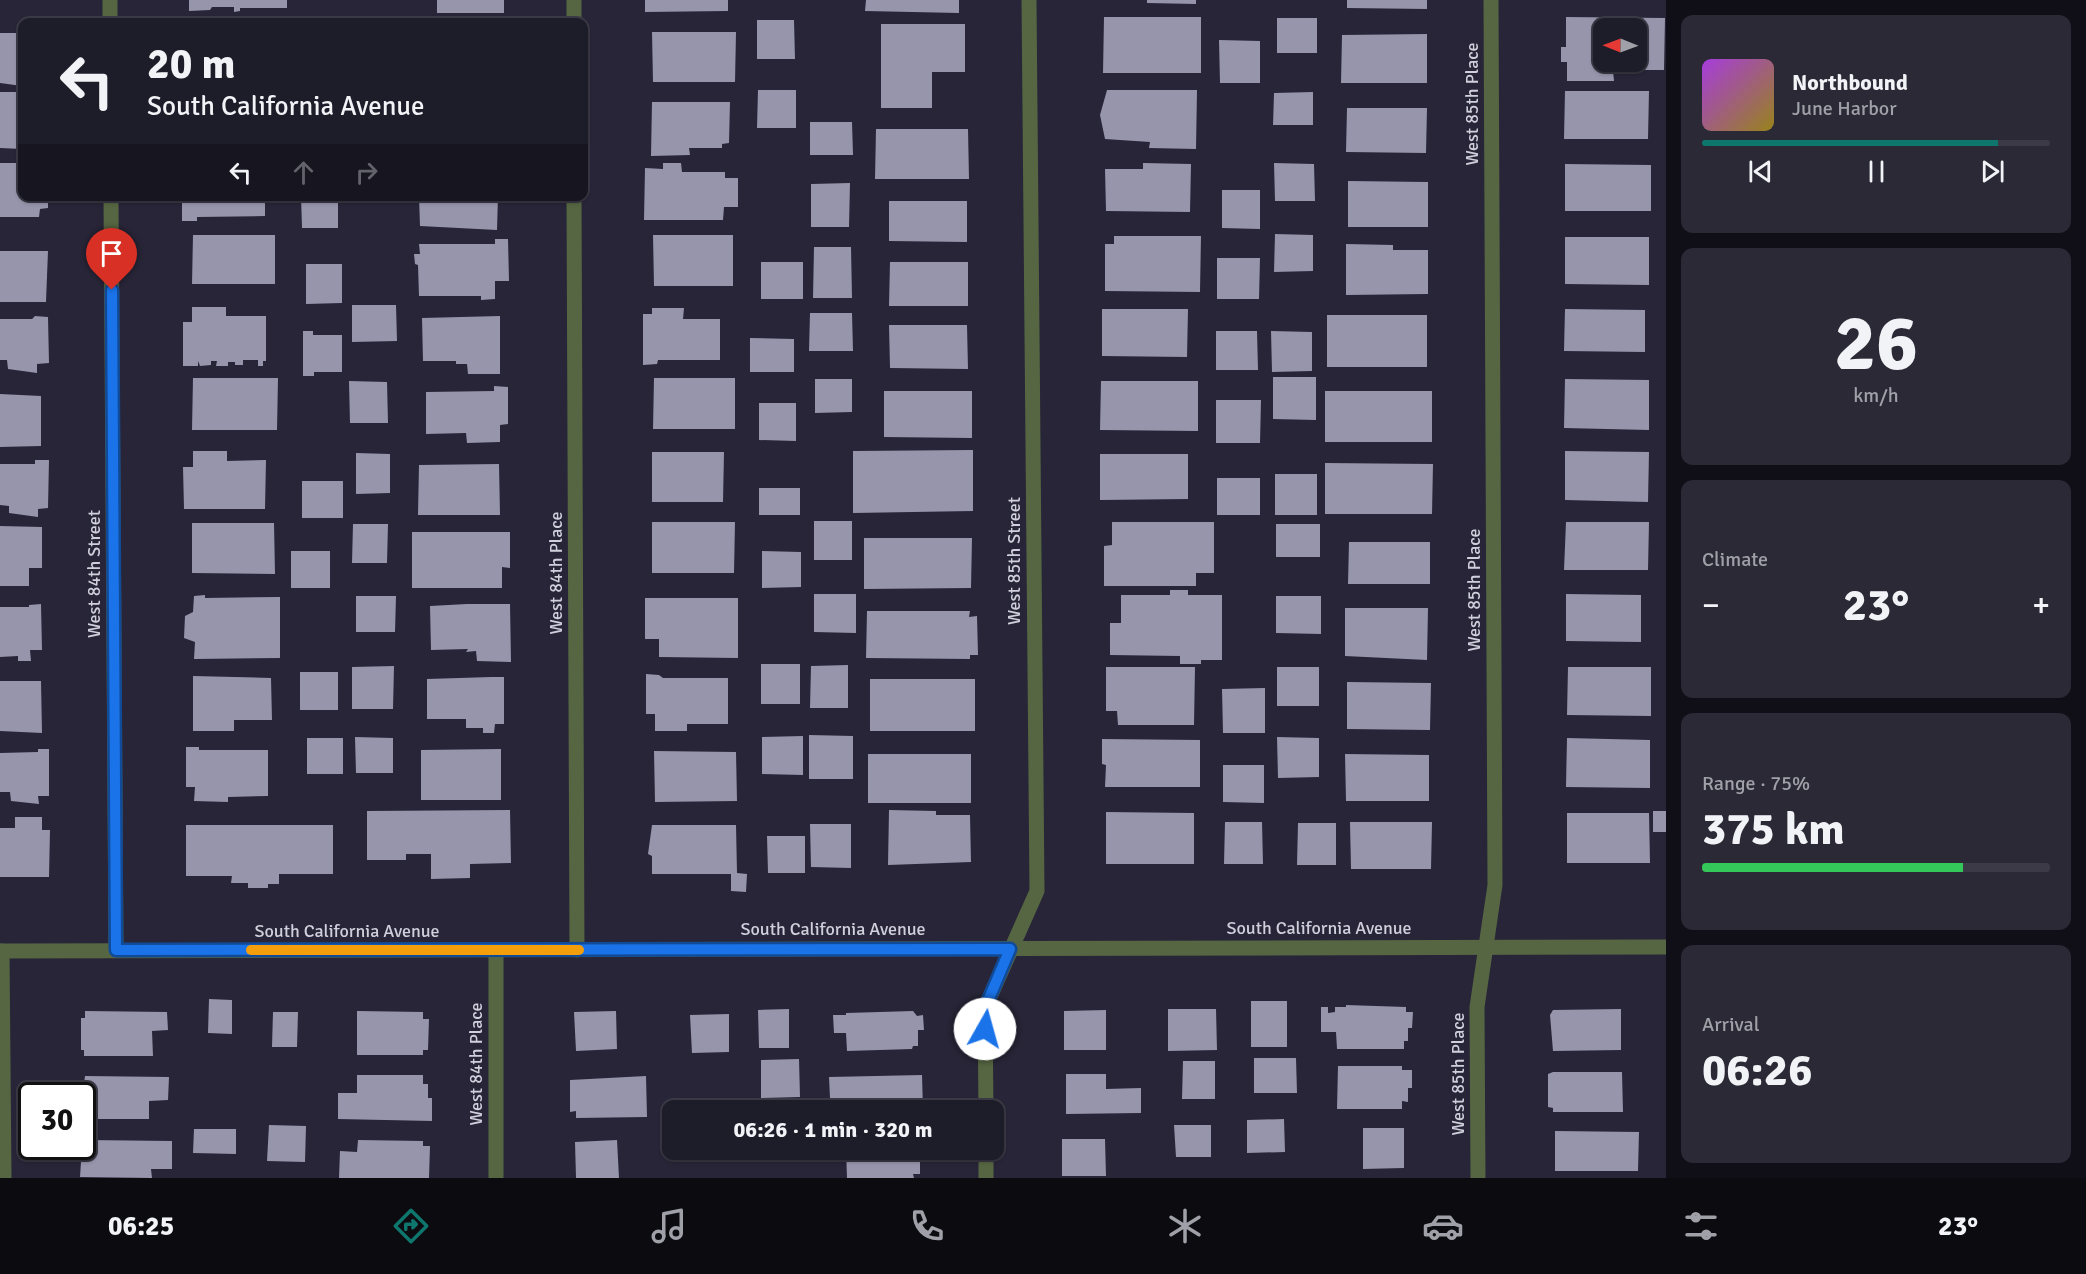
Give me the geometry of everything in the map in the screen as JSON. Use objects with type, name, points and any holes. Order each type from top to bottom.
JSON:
[{"type":"street","points":[[110,0],[110,18]]},
{"type":"street","points":[[573,0],[574,18]]},
{"type":"street","name":"West 85th Street","points":[[986,1100],[985,1008],[1037,891],[1029,0]]},
{"type":"street","name":"West 85th Place","points":[[1478,1178],[1478,1007],[1495,885],[1491,0]]},
{"type":"street","name":"West 84th Street","points":[[111,201],[116,950]]},
{"type":"street","name":"West 84th Place","points":[[574,201],[577,950]]},
{"type":"street","name":"South California Avenue","points":[[1,951],[1666,947]]},
{"type":"street","name":"West 84th Place","points":[[496,950],[496,1178]]},
{"type":"street","points":[[1,951],[4,1178]]},
{"type":"street","points":[[986,1160],[986,1178]]},
{"type":"building","points":[[189,0],[287,0],[287,8],[240,8],[240,11],[234,12],[234,7],[212,7],[210,10],[189,11]]},
{"type":"building","points":[[437,0],[504,0],[504,13],[437,13]]},
{"type":"building","points":[[645,0],[728,0],[728,11],[645,12]]},
{"type":"building","points":[[866,0],[959,0],[959,13],[865,11]]},
{"type":"building","points":[[1147,0],[1196,0],[1196,4],[1147,3]]},
{"type":"building","points":[[1347,0],[1427,0],[1427,9],[1347,8]]},
{"type":"building","points":[[303,17],[343,17],[343,18]]},
{"type":"building","points":[[1104,17],[1201,17],[1201,73],[1103,73]]},
{"type":"building","points":[[1566,17],[1665,18],[1664,70],[1647,70],[1647,18],[1593,18],[1593,72],[1613,72],[1614,81],[1567,81],[1567,62],[1561,62],[1561,47],[1566,47]]},
{"type":"building","points":[[1277,18],[1317,18],[1317,53],[1277,53]]},
{"type":"building","points":[[757,20],[794,20],[795,59],[757,59]]},
{"type":"building","points":[[881,24],[965,24],[965,72],[932,72],[932,108],[881,108]]},
{"type":"building","points":[[652,32],[736,32],[735,82],[653,82]]},
{"type":"building","points":[[0,33],[18,33],[18,85],[0,83]]},
{"type":"building","points":[[1427,34],[1427,83],[1341,83],[1342,35]]},
{"type":"building","points":[[1219,40],[1260,41],[1260,83],[1220,83]]},
{"type":"building","points":[[758,90],[796,90],[796,128],[757,128]]},
{"type":"building","points":[[1107,90],[1197,90],[1196,149],[1149,148],[1150,142],[1105,139],[1100,115]]},
{"type":"building","points":[[1565,91],[1649,91],[1648,139],[1564,139]]},
{"type":"building","points":[[0,92],[18,92],[18,149],[0,148]]},
{"type":"building","points":[[1313,92],[1313,125],[1273,125],[1274,93]]},
{"type":"building","points":[[652,102],[730,102],[729,143],[722,144],[722,148],[689,148],[690,155],[651,156]]},
{"type":"building","points":[[1347,108],[1427,108],[1426,153],[1346,152]]},
{"type":"building","points":[[810,122],[852,122],[853,155],[810,155]]},
{"type":"building","points":[[876,129],[968,129],[969,179],[875,179]]},
{"type":"building","points":[[0,163],[18,163],[18,201],[48,201],[48,208],[40,209],[39,217],[0,217]]},
{"type":"building","points":[[663,163],[681,163],[682,172],[725,172],[725,178],[738,178],[738,207],[724,207],[723,220],[644,220],[645,168],[663,169]]},
{"type":"building","points":[[1143,163],[1191,164],[1190,212],[1106,211],[1105,169],[1143,169]]},
{"type":"building","points":[[1274,163],[1314,164],[1315,201],[1275,201]]},
{"type":"building","points":[[1565,164],[1651,165],[1651,211],[1565,211]]},
{"type":"building","points":[[1348,181],[1428,182],[1428,227],[1348,227]]},
{"type":"building","points":[[850,183],[849,227],[811,227],[811,184]]},
{"type":"building","points":[[1222,190],[1260,190],[1260,229],[1222,228]]},
{"type":"building","points":[[182,201],[265,201],[265,216],[197,217],[197,221],[182,221]]},
{"type":"building","points":[[301,201],[338,201],[338,228],[302,228]]},
{"type":"building","points":[[352,201],[391,201],[391,202]]},
{"type":"building","points":[[419,201],[498,201],[497,230],[420,226]]},
{"type":"building","points":[[889,201],[967,201],[967,242],[889,241]]},
{"type":"building","points":[[1275,234],[1313,235],[1313,271],[1274,272]]},
{"type":"building","points":[[193,235],[275,235],[275,284],[192,284]]},
{"type":"building","points":[[653,235],[733,235],[733,286],[654,286]]},
{"type":"building","points":[[1114,236],[1201,236],[1200,292],[1105,291],[1105,244],[1114,244]]},
{"type":"building","points":[[1565,237],[1649,237],[1649,285],[1565,284]]},
{"type":"building","points":[[495,239],[508,239],[509,281],[495,281],[495,299],[481,300],[481,296],[419,296],[418,265],[415,264],[414,254],[420,254],[419,244],[495,244]]},
{"type":"building","points":[[1346,244],[1393,245],[1393,250],[1428,250],[1428,294],[1346,295]]},
{"type":"building","points":[[814,247],[851,247],[852,298],[813,298]]},
{"type":"building","points":[[0,251],[48,251],[46,302],[0,302]]},
{"type":"building","points":[[1217,258],[1260,258],[1259,299],[1217,299]]},
{"type":"building","points":[[761,262],[803,262],[803,299],[761,299]]},
{"type":"building","points":[[890,262],[968,262],[968,306],[889,306]]},
{"type":"building","points":[[306,264],[342,264],[342,303],[306,304]]},
{"type":"building","points":[[352,305],[396,305],[397,341],[352,342]]},
{"type":"building","points":[[192,307],[226,307],[226,316],[266,316],[266,361],[263,361],[263,366],[258,366],[258,360],[243,360],[243,365],[228,362],[228,366],[216,366],[217,361],[211,361],[211,365],[200,366],[198,361],[198,366],[183,366],[183,322],[192,322]]},
{"type":"building","points":[[652,308],[684,308],[683,319],[720,319],[720,360],[658,360],[657,364],[643,365],[643,314],[652,314]]},
{"type":"building","points":[[1102,309],[1188,309],[1187,357],[1102,356]]},
{"type":"building","points":[[1565,309],[1645,310],[1645,352],[1564,351]]},
{"type":"building","points":[[810,313],[852,313],[853,351],[809,351]]},
{"type":"building","points":[[1327,315],[1427,315],[1427,367],[1327,367]]},
{"type":"building","points":[[35,316],[48,317],[49,363],[37,364],[37,373],[8,369],[7,360],[0,360],[0,319],[32,319]]},
{"type":"building","points":[[500,316],[500,374],[468,374],[467,364],[456,364],[456,361],[423,361],[422,318]]},
{"type":"building","points":[[889,325],[967,325],[968,369],[890,368]]},
{"type":"building","points":[[303,331],[313,331],[313,335],[342,335],[342,372],[314,372],[314,376],[303,376]]},
{"type":"building","points":[[1216,331],[1257,331],[1258,370],[1216,370]]},
{"type":"building","points":[[1271,331],[1312,332],[1312,371],[1272,372]]},
{"type":"building","points":[[750,338],[794,339],[794,372],[750,372]]},
{"type":"building","points":[[1273,377],[1316,377],[1316,420],[1273,419]]},
{"type":"building","points":[[193,378],[278,378],[277,430],[192,430]]},
{"type":"building","points":[[654,378],[735,378],[735,429],[653,429]]},
{"type":"building","points":[[815,379],[852,379],[852,412],[815,413]]},
{"type":"building","points":[[1565,379],[1649,380],[1649,430],[1564,428]]},
{"type":"building","points":[[349,381],[387,382],[388,423],[350,423]]},
{"type":"building","points":[[1101,381],[1198,381],[1198,431],[1100,430]]},
{"type":"building","points":[[494,386],[508,387],[508,424],[500,425],[500,442],[467,443],[466,433],[426,434],[426,392],[494,391]]},
{"type":"building","points":[[884,391],[972,391],[972,438],[884,437]]},
{"type":"building","points":[[1325,391],[1432,391],[1432,442],[1325,442]]},
{"type":"building","points":[[0,394],[41,396],[41,446],[0,447]]},
{"type":"building","points":[[1216,400],[1261,400],[1260,443],[1216,443]]},
{"type":"building","points":[[759,403],[796,403],[796,441],[759,440]]},
{"type":"building","points":[[973,450],[973,511],[853,513],[853,451]]},
{"type":"building","points":[[193,451],[227,451],[227,461],[266,460],[265,509],[184,509],[183,467],[193,467]]},
{"type":"building","points":[[1565,451],[1649,452],[1648,502],[1565,500]]},
{"type":"building","points":[[652,452],[724,452],[723,502],[652,502]]},
{"type":"building","points":[[356,453],[390,454],[390,493],[356,494]]},
{"type":"building","points":[[1100,454],[1188,454],[1188,499],[1100,500]]},
{"type":"building","points":[[35,460],[49,460],[48,508],[38,509],[38,517],[9,513],[9,506],[0,505],[0,464],[35,464]]},
{"type":"building","points":[[1325,463],[1433,464],[1432,514],[1325,514]]},
{"type":"building","points":[[499,464],[500,515],[418,515],[419,465]]},
{"type":"building","points":[[1275,474],[1317,474],[1317,515],[1275,515]]},
{"type":"building","points":[[1217,478],[1260,478],[1260,515],[1217,515]]},
{"type":"building","points":[[302,481],[343,481],[343,518],[302,518]]},
{"type":"building","points":[[759,488],[800,488],[800,515],[759,515]]},
{"type":"building","points":[[814,521],[852,521],[852,560],[814,560]]},
{"type":"building","points":[[652,522],[735,522],[734,573],[652,573]]},
{"type":"building","points":[[1112,522],[1214,522],[1214,573],[1196,573],[1196,586],[1104,586],[1104,546],[1112,545]]},
{"type":"building","points":[[1566,522],[1649,522],[1648,570],[1564,570]]},
{"type":"building","points":[[192,523],[274,523],[275,574],[192,573]]},
{"type":"building","points":[[353,524],[388,524],[387,563],[352,563]]},
{"type":"building","points":[[1276,524],[1320,524],[1320,557],[1276,557]]},
{"type":"building","points":[[0,526],[42,527],[42,568],[29,568],[29,586],[0,586]]},
{"type":"building","points":[[412,532],[510,532],[510,568],[502,567],[502,588],[412,588]]},
{"type":"building","points":[[864,538],[972,538],[971,588],[864,589]]},
{"type":"building","points":[[1349,542],[1430,542],[1430,584],[1348,584]]},
{"type":"building","points":[[291,551],[330,551],[330,588],[291,588]]},
{"type":"building","points":[[762,551],[801,552],[801,587],[762,588]]},
{"type":"building","points":[[1170,590],[1188,590],[1188,595],[1222,595],[1222,660],[1201,660],[1201,664],[1180,664],[1180,656],[1110,655],[1110,623],[1121,623],[1121,595],[1170,595]]},
{"type":"building","points":[[814,594],[856,594],[856,633],[814,632]]},
{"type":"building","points":[[1566,594],[1641,595],[1641,642],[1566,641]]},
{"type":"building","points":[[205,595],[205,598],[280,597],[280,658],[194,659],[195,642],[184,638],[185,616],[193,612],[194,596]]},
{"type":"building","points":[[356,596],[396,596],[395,632],[356,632]]},
{"type":"building","points":[[1276,596],[1321,596],[1321,634],[1276,633]]},
{"type":"building","points":[[645,598],[738,598],[738,658],[659,657],[659,639],[645,639]]},
{"type":"building","points":[[41,604],[42,650],[30,650],[31,661],[18,661],[18,656],[0,657],[0,607],[29,607],[29,605]]},
{"type":"building","points":[[510,604],[511,662],[477,661],[476,651],[466,652],[468,649],[431,650],[430,606]]},
{"type":"building","points":[[1345,608],[1428,608],[1427,660],[1345,656]]},
{"type":"building","points":[[867,611],[970,611],[969,617],[977,616],[978,655],[970,655],[970,659],[866,658]]},
{"type":"building","points":[[761,664],[800,664],[800,704],[761,704]]},
{"type":"building","points":[[848,665],[848,708],[810,708],[811,666]]},
{"type":"building","points":[[394,666],[393,709],[352,709],[352,667]]},
{"type":"building","points":[[1106,667],[1195,667],[1194,725],[1118,725],[1117,711],[1106,711]]},
{"type":"building","points":[[1277,667],[1319,667],[1319,706],[1277,706]]},
{"type":"building","points":[[1568,667],[1651,667],[1651,716],[1567,715]]},
{"type":"building","points":[[300,672],[338,672],[338,710],[300,710]]},
{"type":"building","points":[[646,674],[659,675],[663,678],[728,678],[728,724],[687,724],[687,731],[655,731],[655,714],[646,714]]},
{"type":"building","points":[[193,676],[271,678],[272,720],[234,720],[234,731],[193,731]]},
{"type":"building","points":[[504,677],[504,724],[495,724],[494,733],[483,733],[483,728],[466,728],[466,719],[427,719],[427,679]]},
{"type":"building","points":[[870,679],[975,679],[975,731],[870,731]]},
{"type":"building","points":[[0,681],[41,681],[42,733],[0,731]]},
{"type":"building","points":[[1347,682],[1431,683],[1430,730],[1347,729]]},
{"type":"building","points":[[1265,688],[1265,733],[1223,733],[1222,689]]},
{"type":"building","points":[[809,735],[853,736],[853,779],[809,779]]},
{"type":"building","points":[[803,736],[803,775],[762,774],[762,737]]},
{"type":"building","points":[[355,737],[393,738],[393,773],[356,773]]},
{"type":"building","points":[[1277,737],[1319,738],[1319,777],[1278,778]]},
{"type":"building","points":[[307,738],[343,738],[343,774],[307,774]]},
{"type":"building","points":[[1567,738],[1650,740],[1650,788],[1566,787]]},
{"type":"building","points":[[1102,739],[1200,740],[1200,787],[1105,787],[1106,765],[1102,764]]},
{"type":"building","points":[[186,747],[199,747],[199,750],[268,750],[268,796],[228,797],[228,802],[194,801],[195,787],[186,787]]},
{"type":"building","points":[[38,749],[49,749],[49,796],[38,796],[39,804],[11,801],[10,792],[0,792],[0,753],[38,752]]},
{"type":"building","points":[[501,749],[501,800],[421,800],[421,750]]},
{"type":"building","points":[[654,751],[736,752],[737,801],[655,802]]},
{"type":"building","points":[[868,754],[971,754],[971,803],[868,803]]},
{"type":"building","points":[[1345,754],[1429,755],[1429,801],[1346,801]]},
{"type":"building","points":[[1223,765],[1264,765],[1264,803],[1223,802]]},
{"type":"building","points":[[510,810],[511,863],[470,864],[470,878],[431,879],[431,854],[406,854],[406,860],[367,860],[367,811]]},
{"type":"building","points":[[889,810],[936,811],[936,815],[970,815],[971,862],[888,865]]},
{"type":"building","points":[[1653,811],[1666,811],[1666,832],[1653,832]]},
{"type":"building","points":[[1106,812],[1194,813],[1194,864],[1106,864]]},
{"type":"building","points":[[1567,813],[1649,813],[1650,863],[1567,863]]},
{"type":"building","points":[[15,817],[42,817],[42,830],[50,830],[49,877],[0,877],[0,828],[15,828]]},
{"type":"building","points":[[1225,822],[1262,822],[1263,864],[1224,864]]},
{"type":"building","points":[[1350,822],[1432,822],[1431,869],[1351,869]]},
{"type":"building","points":[[1298,823],[1336,823],[1336,865],[1297,865]]},
{"type":"building","points":[[810,824],[851,824],[851,868],[811,867]]},
{"type":"building","points":[[186,825],[333,825],[333,874],[279,874],[279,884],[268,884],[268,888],[248,888],[248,883],[231,883],[232,876],[186,876]]},
{"type":"building","points":[[652,825],[736,825],[737,873],[747,874],[746,892],[731,891],[731,874],[652,874],[652,856],[648,854]]},
{"type":"building","points":[[767,836],[805,836],[805,873],[768,873]]},
{"type":"building","points":[[209,999],[232,1000],[232,1034],[208,1033]]},
{"type":"building","points":[[1251,1001],[1287,1001],[1287,1047],[1251,1047]]},
{"type":"building","points":[[1346,1005],[1406,1007],[1406,1012],[1413,1012],[1412,1028],[1408,1028],[1408,1041],[1404,1041],[1404,1049],[1337,1049],[1336,1032],[1321,1032],[1321,1007],[1328,1007],[1328,1013],[1335,1012],[1335,1007],[1346,1007]]},
{"type":"building","points":[[789,1009],[789,1048],[759,1048],[758,1010]]},
{"type":"building","points":[[1168,1009],[1216,1009],[1217,1050],[1168,1051]]},
{"type":"building","points":[[1621,1009],[1621,1050],[1553,1051],[1550,1015],[1553,1010]]},
{"type":"building","points":[[1106,1010],[1106,1050],[1064,1050],[1064,1011]]},
{"type":"building","points":[[85,1011],[167,1012],[168,1030],[152,1031],[153,1056],[84,1056],[84,1050],[81,1050],[81,1018],[85,1018]]},
{"type":"building","points":[[357,1011],[423,1012],[423,1019],[429,1019],[428,1050],[423,1050],[423,1055],[357,1055]]},
{"type":"building","points":[[616,1011],[617,1049],[576,1051],[574,1012]]},
{"type":"building","points":[[913,1011],[917,1016],[923,1015],[924,1030],[918,1030],[918,1046],[913,1046],[912,1049],[847,1051],[846,1033],[834,1033],[833,1015]]},
{"type":"building","points":[[273,1012],[298,1012],[297,1047],[272,1047]]},
{"type":"building","points":[[729,1014],[729,1052],[692,1053],[690,1015]]},
{"type":"building","points":[[1254,1058],[1296,1058],[1297,1093],[1254,1093]]},
{"type":"building","points":[[799,1059],[800,1097],[761,1098],[761,1060]]},
{"type":"building","points":[[1183,1061],[1215,1061],[1215,1099],[1182,1099]]},
{"type":"building","points":[[1338,1066],[1402,1066],[1402,1070],[1412,1070],[1412,1088],[1408,1088],[1408,1102],[1402,1101],[1402,1109],[1337,1109]]},
{"type":"building","points":[[1553,1072],[1622,1072],[1623,1112],[1553,1112],[1553,1108],[1548,1107],[1548,1074]]},
{"type":"building","points":[[1066,1074],[1106,1074],[1106,1089],[1141,1088],[1141,1113],[1066,1114]]},
{"type":"building","points":[[357,1075],[423,1075],[423,1084],[428,1084],[428,1098],[432,1098],[432,1121],[338,1119],[338,1093],[357,1093]]},
{"type":"building","points":[[922,1075],[923,1100],[830,1098],[829,1077]]},
{"type":"building","points":[[85,1076],[169,1077],[168,1100],[149,1101],[149,1119],[96,1119],[96,1082],[84,1082]]},
{"type":"building","points":[[646,1076],[647,1117],[576,1118],[576,1111],[570,1112],[570,1080]]},
{"type":"building","points":[[1284,1119],[1285,1152],[1247,1153],[1247,1120]]},
{"type":"building","points":[[269,1125],[306,1126],[305,1162],[267,1161]]},
{"type":"building","points":[[1174,1125],[1211,1125],[1211,1157],[1176,1157]]},
{"type":"building","points":[[1363,1128],[1404,1128],[1404,1168],[1363,1169]]},
{"type":"building","points":[[194,1129],[236,1129],[236,1154],[193,1153]]},
{"type":"building","points":[[1555,1131],[1639,1132],[1638,1171],[1555,1171]]},
{"type":"building","points":[[1062,1139],[1105,1139],[1106,1176],[1062,1176]]},
{"type":"building","points":[[96,1140],[172,1141],[172,1169],[151,1169],[152,1178],[80,1177],[81,1160],[96,1160]]},
{"type":"building","points":[[358,1140],[423,1141],[423,1146],[430,1146],[429,1178],[339,1178],[340,1151],[357,1152]]},
{"type":"building","points":[[617,1140],[619,1178],[576,1178],[575,1142]]},
{"type":"building","points":[[690,1160],[729,1160],[729,1161]]},
{"type":"building","points":[[846,1160],[920,1160],[920,1174],[913,1174],[914,1178],[847,1178]]},
{"type":"slow traffic","points":[[251,950],[579,950]]},
{"type":"route","points":[[112,290],[116,950],[1010,949],[985,1008],[985,1029]]}]
